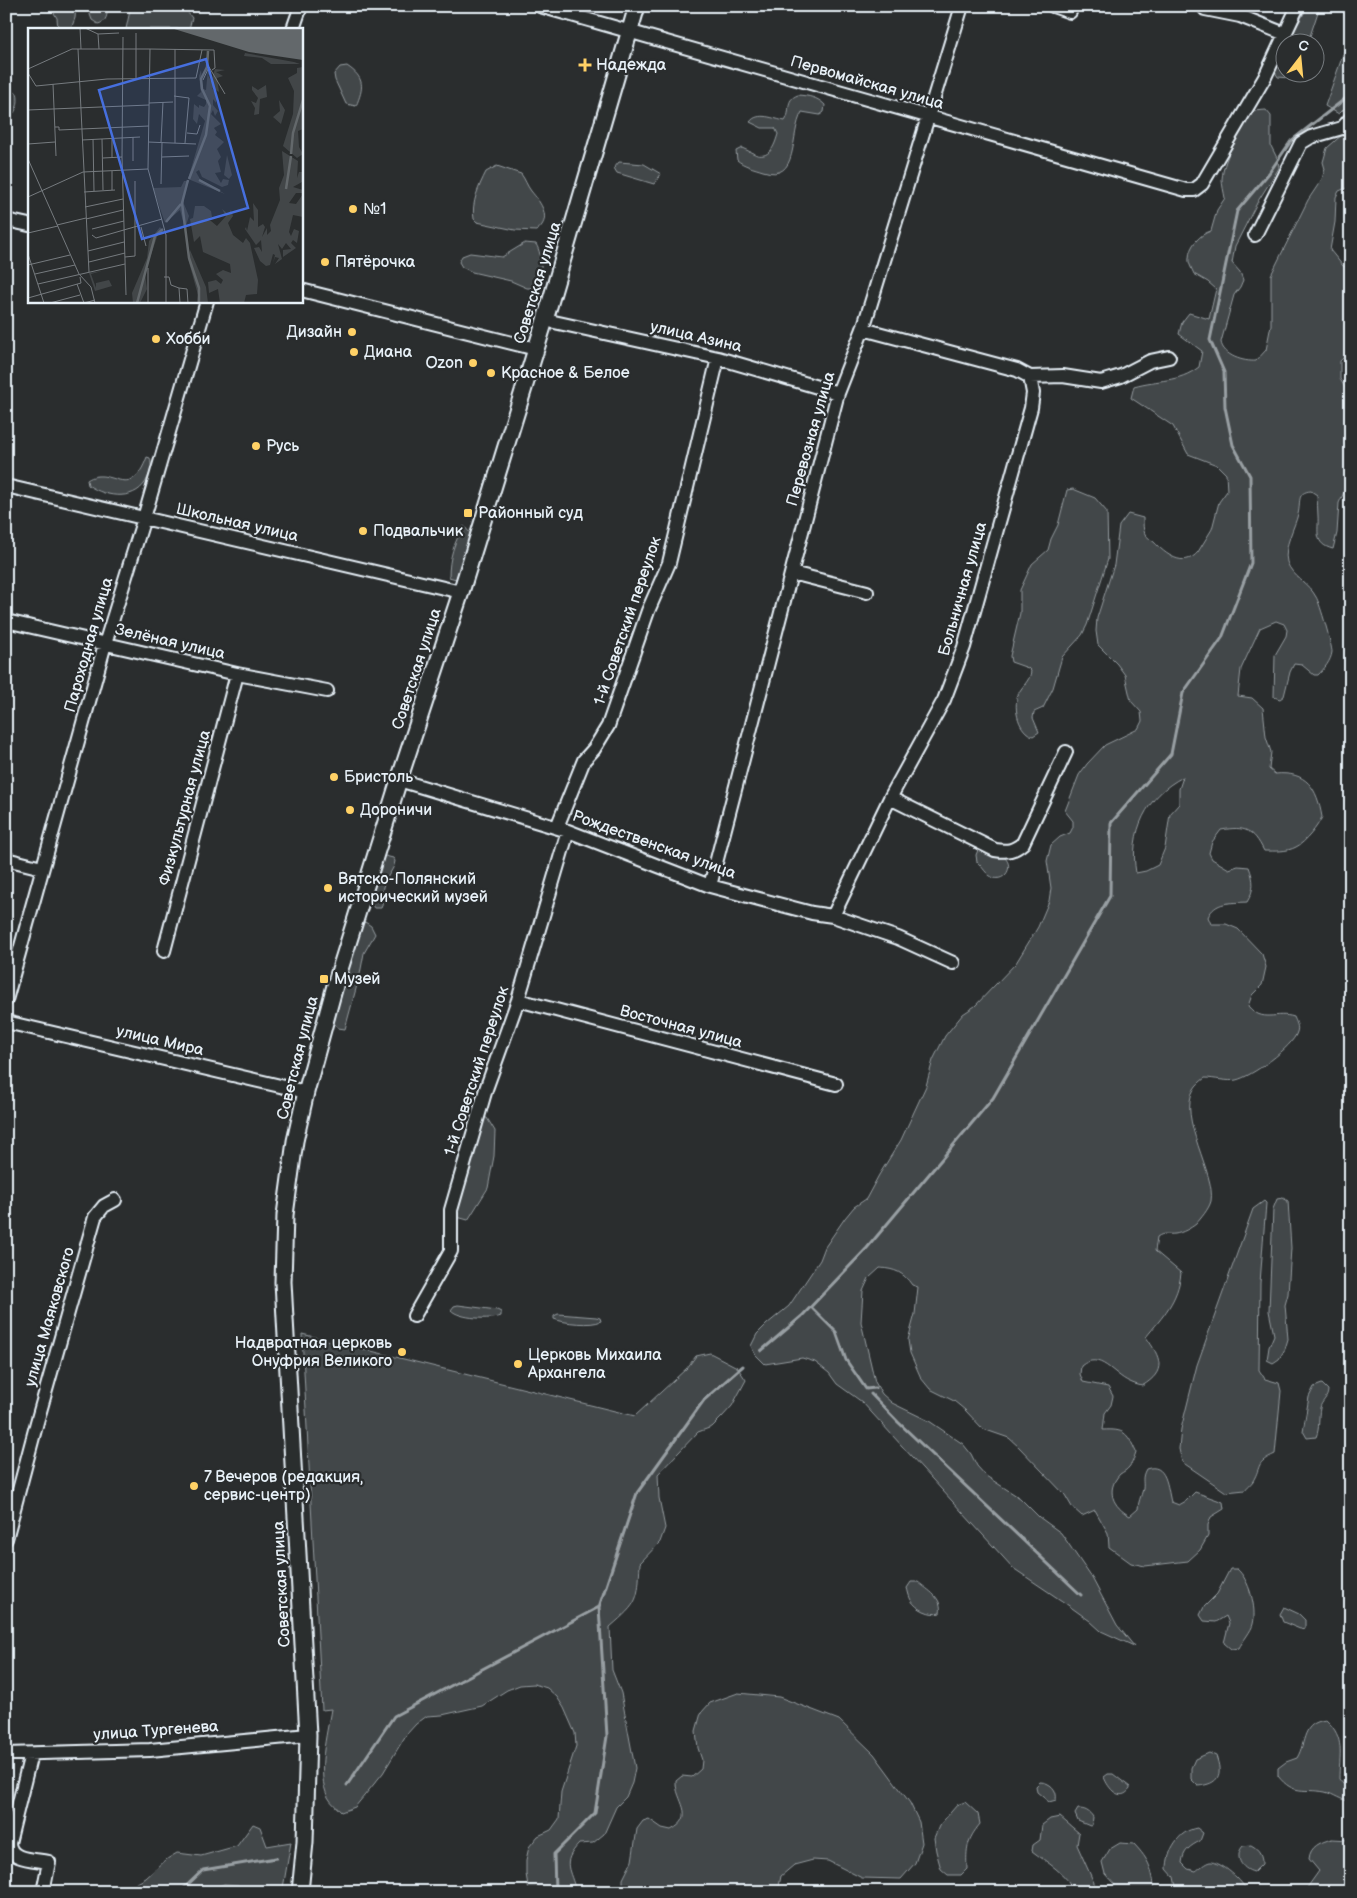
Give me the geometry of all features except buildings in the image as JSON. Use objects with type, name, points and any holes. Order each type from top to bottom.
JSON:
[{"type":"street","points":[[293,28],[301,6]]},
{"type":"street","name":"Первомайская улица","points":[[540,6],[1186,190],[1194,190],[1202,184],[1274,57]]},
{"type":"street","name":"Советская улица","points":[[300,1892],[305,1842],[308,1735],[283,1282],[285,1215],[295,1142],[306,1092],[336,982],[546,320],[637,6]]},
{"type":"street","name":"Перевозная улица","points":[[710,886],[838,393],[864,329],[962,6]]},
{"type":"street","points":[[1053,6],[1070,12]]},
{"type":"street","points":[[1286,32],[1298,6]]},
{"type":"street","points":[[1205,9],[1240,16],[1280,32]]},
{"type":"street","points":[[1255,235],[1301,143],[1342,128],[1351,118]]},
{"type":"street","points":[[6,220],[28,225]]},
{"type":"street","points":[[302,290],[536,349]]},
{"type":"street","name":"Пароходная улица","points":[[6,1000],[105,644],[207,302]]},
{"type":"street","name":"улица Азина","points":[[546,320],[718,358],[838,393]]},
{"type":"street","points":[[864,329],[1017,370],[1030,377],[1063,376],[1101,382],[1121,376],[1150,361],[1170,357]]},
{"type":"street","name":"1-й Советский переулок","points":[[414,1316],[451,1251],[451,1210],[486,1089],[518,1000],[562,829],[584,760],[594,749],[608,726],[648,611],[669,563],[718,358]]},
{"type":"street","name":"Больничная улица","points":[[833,916],[890,798],[944,700],[964,648],[1032,408],[1033,393],[1030,377]]},
{"type":"street","name":"Школьная улица","points":[[6,486],[461,592]]},
{"type":"street","points":[[792,574],[867,592]]},
{"type":"street","name":"Зелёная улица","points":[[6,620],[237,674],[327,691]]},
{"type":"street","name":"Физкультурная улица","points":[[164,951],[237,674]]},
{"type":"street","points":[[890,798],[995,850],[1006,852],[1016,849],[1023,843],[1066,752]]},
{"type":"street","name":"Рождественская улица","points":[[399,780],[562,829],[710,886],[812,913],[833,916],[898,938],[953,963]]},
{"type":"street","points":[[6,859],[42,868]]},
{"type":"street","name":"Восточная улица","points":[[518,1000],[836,1084]]},
{"type":"street","name":"улица Мира","points":[[6,1022],[306,1092]]},
{"type":"street","name":"улица Маяковского","points":[[6,1539],[95,1217],[104,1206],[115,1200]]},
{"type":"street","name":"улица Тургенева","points":[[6,1754],[150,1750],[308,1735]]},
{"type":"street","points":[[31,1754],[9,1843],[10,1850],[15,1856],[49,1862],[43,1892]]},
{"type":"shaded area","points":[[50,6],[76,6],[71,28],[58,28],[57,18]]},
{"type":"shaded area","points":[[87,6],[108,6],[105,20],[98,24],[92,20]]},
{"type":"shaded area","points":[[131,6],[178,6],[184,8],[192,18],[189,28],[126,28]]},
{"type":"shaded area","points":[[1308,6],[1320,6],[1311,32],[1294,32]]},
{"type":"shaded area","points":[[1351,32],[1351,102],[1339,114],[1325,106]]},
{"type":"shaded area","points":[[347,66],[353,70],[361,83],[356,106],[346,104],[335,80],[334,74],[340,67]]},
{"type":"shaded area","points":[[8,90],[17,93],[18,101],[15,112],[6,120],[6,92]]},
{"type":"shaded area","points":[[798,95],[809,96],[819,100],[825,105],[824,112],[820,115],[802,112],[798,121],[792,154],[783,170],[775,173],[763,171],[737,160],[736,151],[742,148],[757,155],[766,154],[772,149],[778,134],[775,128],[762,128],[750,122],[762,116],[785,121],[791,100]]},
{"type":"shaded area","points":[[1266,110],[1271,116],[1271,146],[1278,160],[1279,168],[1258,201],[1235,246],[1232,263],[1240,272],[1243,280],[1234,295],[1221,342],[1230,354],[1246,360],[1256,361],[1266,350],[1271,325],[1271,275],[1308,200],[1322,179],[1325,169],[1323,162],[1327,148],[1351,127],[1351,186],[1339,191],[1336,197],[1335,222],[1330,250],[1343,266],[1351,268],[1351,354],[1345,356],[1340,361],[1340,379],[1351,398],[1351,477],[1339,503],[1337,533],[1333,549],[1322,544],[1318,536],[1317,495],[1311,491],[1303,493],[1301,496],[1286,556],[1289,567],[1313,592],[1318,601],[1332,652],[1327,665],[1318,675],[1314,675],[1302,665],[1294,664],[1284,696],[1280,699],[1274,697],[1275,655],[1286,636],[1287,630],[1284,624],[1276,621],[1260,628],[1241,669],[1238,696],[1252,698],[1263,708],[1266,737],[1271,752],[1269,769],[1275,774],[1295,775],[1309,784],[1317,798],[1322,817],[1300,845],[1289,850],[1264,851],[1252,834],[1236,828],[1221,830],[1212,842],[1209,853],[1212,859],[1229,869],[1238,866],[1249,867],[1252,876],[1253,885],[1247,902],[1219,905],[1208,917],[1211,924],[1226,924],[1238,929],[1262,954],[1266,967],[1262,985],[1252,995],[1248,1006],[1264,1016],[1281,1015],[1294,1017],[1298,1030],[1294,1038],[1280,1053],[1243,1078],[1225,1080],[1205,1078],[1194,1089],[1190,1101],[1190,1115],[1208,1176],[1211,1201],[1205,1213],[1192,1227],[1178,1233],[1164,1234],[1157,1237],[1155,1251],[1181,1273],[1177,1292],[1173,1300],[1164,1315],[1146,1337],[1158,1358],[1159,1364],[1155,1375],[1142,1386],[1124,1379],[1106,1365],[1094,1361],[1081,1366],[1080,1374],[1083,1382],[1108,1387],[1113,1396],[1111,1405],[1105,1413],[1103,1430],[1116,1430],[1124,1433],[1136,1452],[1130,1465],[1115,1480],[1113,1486],[1113,1498],[1119,1508],[1130,1516],[1138,1509],[1143,1489],[1144,1472],[1146,1469],[1153,1468],[1162,1472],[1165,1477],[1171,1502],[1179,1505],[1195,1492],[1223,1502],[1224,1509],[1211,1517],[1208,1525],[1208,1536],[1200,1550],[1188,1561],[1145,1566],[1131,1563],[1109,1547],[1108,1533],[1095,1510],[1082,1516],[1072,1507],[1065,1495],[1009,1438],[983,1429],[965,1410],[954,1401],[930,1389],[921,1378],[910,1353],[908,1340],[915,1314],[918,1287],[912,1285],[898,1272],[880,1268],[869,1278],[863,1291],[861,1322],[875,1382],[882,1394],[892,1403],[929,1421],[963,1444],[986,1476],[1020,1498],[1039,1517],[1061,1533],[1092,1578],[1117,1625],[1134,1646],[1101,1631],[1065,1603],[1013,1568],[862,1402],[837,1384],[829,1373],[815,1362],[802,1358],[765,1364],[755,1354],[751,1346],[757,1334],[789,1306],[845,1218],[854,1207],[866,1199],[901,1140],[926,1086],[933,1060],[945,1036],[963,1014],[975,1006],[1016,963],[1038,927],[1049,901],[1051,888],[1047,861],[1051,845],[1060,837],[1070,833],[1073,827],[1073,821],[1065,811],[1079,775],[1105,745],[1138,729],[1142,721],[1141,712],[1131,701],[1125,675],[1098,645],[1096,631],[1097,618],[1114,565],[1119,526],[1128,514],[1143,518],[1144,531],[1148,537],[1169,555],[1175,558],[1187,559],[1193,557],[1198,552],[1212,529],[1219,502],[1227,491],[1226,474],[1217,465],[1188,454],[1173,426],[1131,398],[1134,386],[1183,376],[1199,367],[1202,351],[1179,334],[1182,322],[1189,313],[1209,319],[1216,289],[1194,274],[1189,262],[1189,254],[1196,241],[1211,231],[1217,210],[1225,198],[1222,179],[1226,161],[1253,111]],"holes":[[[1183,777],[1179,789],[1179,804],[1170,814],[1165,848],[1158,865],[1146,871],[1136,873],[1135,843],[1143,817],[1159,794]]]},
{"type":"shaded area","points":[[619,162],[644,164],[661,174],[654,184],[617,173],[614,168]]},
{"type":"shaded area","points":[[497,166],[521,174],[544,211],[544,221],[536,231],[515,230],[477,222],[474,219],[476,195],[481,183],[486,172]]},
{"type":"shaded area","points":[[525,243],[536,244],[540,254],[539,278],[534,288],[527,288],[511,281],[472,272],[462,267],[459,262],[462,256],[470,253],[502,257]]},
{"type":"shaded area","points":[[147,457],[151,461],[150,472],[143,485],[137,491],[129,494],[112,495],[88,485],[87,480],[96,476],[127,481],[134,478],[141,471]]},
{"type":"shaded area","points":[[1073,489],[1095,498],[1107,512],[1108,559],[1087,625],[1082,635],[1062,657],[1053,688],[1043,708],[1034,712],[1033,718],[1039,732],[1033,736],[1028,734],[1021,725],[1016,707],[1018,695],[1029,678],[1031,671],[1028,668],[1011,662],[1010,656],[1020,613],[1020,590],[1032,564],[1048,550],[1058,525],[1067,490]]},
{"type":"shaded area","points":[[464,526],[470,533],[456,579],[449,577],[450,563],[457,538]]},
{"type":"shaded area","points":[[984,848],[1005,858],[1009,865],[1005,875],[994,878],[977,862],[976,855],[978,850]]},
{"type":"shaded area","points":[[385,856],[393,858],[395,861],[384,883],[381,908],[374,908],[370,902],[380,861]]},
{"type":"shaded area","points":[[365,922],[371,926],[375,934],[364,953],[345,1029],[338,1028],[334,1023],[333,1016],[360,927]]},
{"type":"shaded area","points":[[482,1117],[487,1118],[495,1131],[494,1156],[488,1188],[468,1220],[457,1217],[455,1209]]},
{"type":"shaded area","points":[[1283,1198],[1288,1201],[1291,1248],[1288,1294],[1285,1305],[1288,1339],[1279,1359],[1273,1363],[1267,1360],[1269,1347],[1274,1335],[1269,1311],[1273,1209],[1277,1199]]},
{"type":"shaded area","points":[[1264,1201],[1266,1203],[1260,1283],[1259,1370],[1265,1379],[1279,1383],[1281,1391],[1275,1454],[1262,1462],[1253,1481],[1245,1490],[1226,1492],[1182,1462],[1179,1449],[1181,1429],[1197,1365],[1253,1209]]},
{"type":"shaded area","points":[[454,1306],[497,1310],[501,1312],[501,1316],[468,1317],[451,1310]]},
{"type":"shaded area","points":[[558,1314],[596,1317],[600,1318],[601,1321],[585,1324],[564,1322],[554,1319],[554,1316]]},
{"type":"shaded area","points":[[302,1334],[635,1416],[687,1368],[696,1356],[710,1353],[737,1367],[746,1380],[732,1406],[722,1417],[712,1427],[698,1432],[658,1474],[659,1498],[665,1528],[660,1542],[640,1563],[639,1586],[632,1606],[610,1627],[612,1670],[621,1693],[635,1768],[632,1783],[626,1797],[616,1807],[604,1834],[593,1843],[579,1844],[570,1857],[568,1862],[576,1892],[529,1892],[526,1874],[526,1860],[529,1847],[538,1836],[551,1830],[559,1819],[561,1792],[576,1746],[575,1733],[564,1708],[557,1697],[547,1688],[534,1684],[520,1685],[507,1690],[482,1706],[442,1715],[427,1716],[406,1735],[383,1773],[355,1807],[341,1812],[328,1797],[323,1777],[323,1766],[331,1709],[322,1710]]},
{"type":"shaded area","points":[[1322,1384],[1328,1390],[1327,1396],[1320,1408],[1317,1434],[1316,1437],[1307,1438],[1303,1431],[1309,1397],[1314,1387]]},
{"type":"shaded area","points":[[1230,1569],[1237,1569],[1245,1580],[1251,1594],[1254,1610],[1251,1629],[1239,1648],[1231,1649],[1224,1643],[1229,1623],[1226,1616],[1216,1622],[1204,1621],[1200,1615],[1204,1607],[1217,1594]]},
{"type":"shaded area","points":[[911,1582],[918,1582],[934,1595],[939,1603],[940,1613],[928,1613],[913,1603],[907,1588]]},
{"type":"shaded area","points":[[1284,1607],[1299,1614],[1305,1620],[1305,1628],[1300,1629],[1283,1622],[1280,1614]]},
{"type":"shaded area","points":[[738,1693],[779,1697],[839,1720],[874,1754],[910,1803],[919,1822],[922,1843],[915,1863],[901,1879],[862,1878],[828,1861],[813,1860],[794,1865],[781,1876],[779,1886],[782,1892],[623,1892],[623,1879],[632,1861],[637,1829],[643,1821],[649,1819],[662,1828],[671,1830],[679,1825],[683,1819],[683,1808],[676,1781],[682,1776],[692,1777],[701,1769],[702,1760],[696,1731],[701,1713],[710,1703]]},
{"type":"shaded area","points":[[1326,1720],[1339,1740],[1339,1779],[1343,1784],[1351,1786],[1351,1801],[1325,1792],[1294,1789],[1278,1776],[1278,1768],[1286,1762],[1297,1758],[1308,1729],[1318,1722]]},
{"type":"shaded area","points":[[1209,1753],[1216,1756],[1219,1768],[1218,1777],[1211,1783],[1198,1786],[1191,1779],[1191,1768],[1195,1759]]},
{"type":"shaded area","points":[[1108,1774],[1113,1774],[1130,1789],[1122,1795],[1115,1792],[1108,1785],[1104,1777]]},
{"type":"shaded area","points":[[1040,1782],[1047,1783],[1052,1787],[1056,1793],[1056,1800],[1049,1802],[1037,1792],[1036,1786]]},
{"type":"shaded area","points":[[965,1802],[978,1814],[980,1824],[968,1845],[967,1869],[961,1875],[948,1875],[941,1869],[934,1838],[939,1826],[957,1805]]},
{"type":"shaded area","points":[[1078,1809],[1087,1811],[1093,1817],[1092,1825],[1090,1826],[1078,1821],[1075,1814]]},
{"type":"shaded area","points":[[1060,1817],[1079,1833],[1077,1845],[1095,1885],[1103,1892],[1074,1892],[1062,1874],[1032,1851],[1033,1845],[1040,1840],[1042,1825],[1050,1819]]},
{"type":"shaded area","points":[[253,1824],[260,1827],[267,1846],[291,1842],[283,1888],[272,1892],[247,1892],[238,1885],[224,1884],[206,1892],[126,1892],[130,1887],[146,1878],[167,1859],[177,1853],[201,1856],[237,1846]]},
{"type":"shaded area","points":[[1197,1828],[1203,1833],[1200,1841],[1188,1849],[1182,1863],[1188,1869],[1196,1871],[1204,1864],[1210,1862],[1220,1865],[1237,1878],[1247,1892],[1177,1892],[1174,1877],[1167,1869],[1169,1855],[1175,1843],[1184,1833]]},
{"type":"shaded area","points":[[1332,1839],[1351,1840],[1351,1892],[1322,1892],[1320,1890],[1304,1892],[1319,1871],[1309,1859],[1311,1851],[1320,1843]]},
{"type":"shaded area","points":[[1120,1843],[1134,1844],[1144,1855],[1151,1871],[1155,1892],[1112,1892],[1115,1885],[1105,1874],[1102,1862],[1110,1849]]},
{"type":"shaded area","points":[[1251,1845],[1257,1849],[1262,1861],[1262,1864],[1254,1872],[1242,1865],[1239,1858],[1240,1850],[1243,1846]]},
{"type":"waterway","points":[[761,1351],[802,1316],[867,1248],[993,1098],[1110,896],[1111,823],[1171,754],[1183,693],[1222,638],[1251,563],[1250,476],[1233,445],[1225,407],[1224,372],[1210,340],[1237,211],[1269,173],[1291,141],[1346,98],[1351,62]]},
{"type":"waterway","points":[[811,1307],[836,1332],[846,1360],[866,1389],[875,1388]]},
{"type":"waterway","points":[[555,1892],[554,1854],[595,1813],[607,1736],[599,1607],[637,1493],[704,1400],[743,1366]]},
{"type":"waterway","points":[[871,1394],[898,1422],[1081,1595]]},
{"type":"waterway","points":[[347,1785],[394,1716],[599,1607]]},
{"type":"waterway","points":[[180,1892],[203,1870],[276,1858]]},
{"type":"place","name":"Надежда","points":[[585,65]]},
{"type":"place","name":"№1","points":[[353,209]]},
{"type":"place","name":"Пятёрочка","points":[[325,262]]},
{"type":"place","name":"Дизайн","points":[[352,332]]},
{"type":"place","name":"Хобби","points":[[156,339]]},
{"type":"place","name":"Диана","points":[[354,352]]},
{"type":"place","name":"Ozon","points":[[473,363]]},
{"type":"place","name":"Красное & Белое","points":[[491,373]]},
{"type":"place","name":"Русь","points":[[256,446]]},
{"type":"place","name":"Районный суд","points":[[468,513]]},
{"type":"place","name":"Подвальчик","points":[[363,531]]},
{"type":"place","name":"Бристоль","points":[[334,777]]},
{"type":"place","name":"Дороничи","points":[[350,810]]},
{"type":"place","name":"Вятско-Полянский исторический музей","points":[[328,888]]},
{"type":"place","name":"Музей","points":[[324,979]]},
{"type":"place","name":"Надвратная церковь Онуфрия Великого","points":[[402,1352]]},
{"type":"place","name":"Церковь Михаила Архангела","points":[[518,1364]]},
{"type":"place","name":"7 Вечеров (редакция, сервис-центр)","points":[[194,1486]]}]
